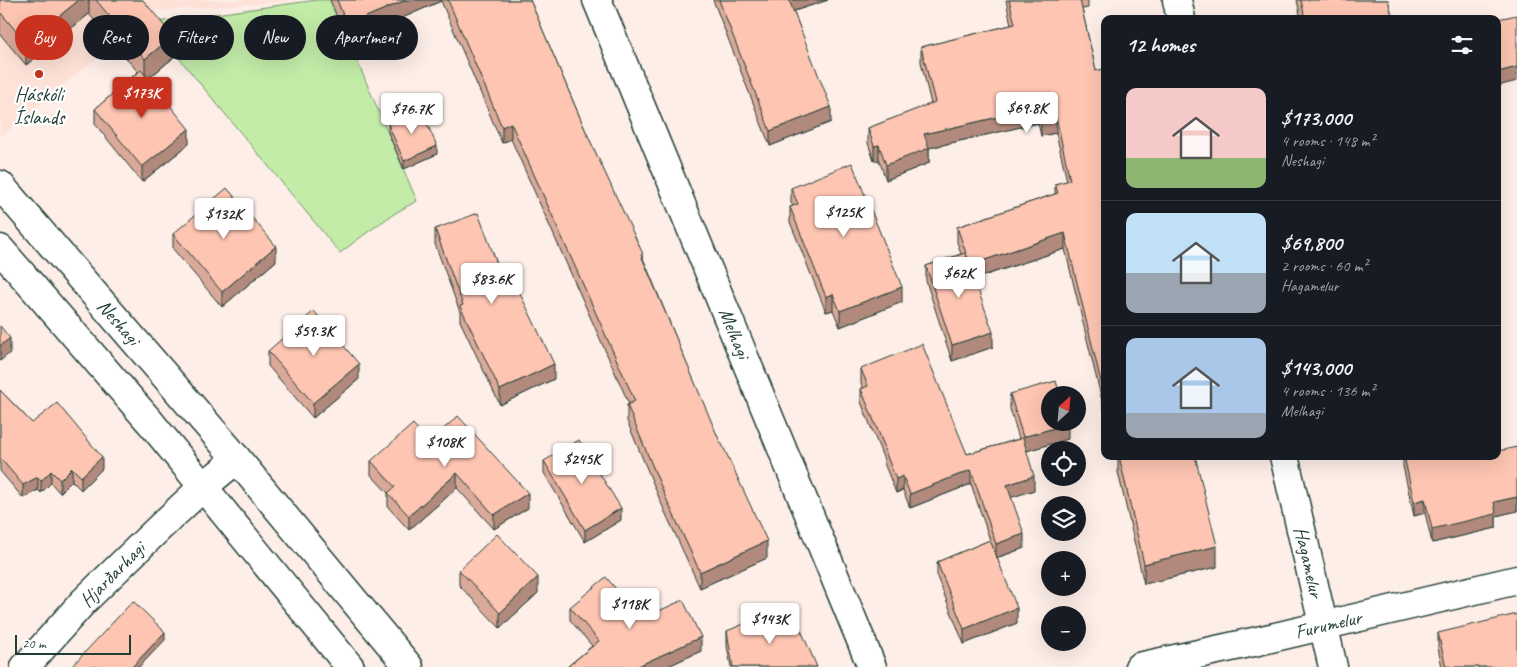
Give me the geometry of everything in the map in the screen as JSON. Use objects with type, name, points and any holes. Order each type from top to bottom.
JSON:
[{"type":"street","name":"Melhagi","points":[[597,0],[872,667]]},
{"type":"street","points":[[1177,0],[1180,15]]},
{"type":"street","name":"Neshagi","points":[[0,186],[237,459],[409,667]]},
{"type":"street","name":"Neshagi","points":[[0,249],[204,486],[350,667]]},
{"type":"street","points":[[204,486],[237,459]]},
{"type":"street","name":"Hagamelur","points":[[1285,460],[1333,667]]},
{"type":"street","name":"Hjarðarhagi","points":[[25,667],[84,601],[204,486]]},
{"type":"street","name":"Furumelur","points":[[1139,667],[1517,580]]},
{"type":"shaded area","name":"Háskóli Íslands","points":[[0,0],[303,0],[155,11],[149,16],[83,15],[83,60],[95,60],[0,137]]},
{"type":"green space","points":[[317,0],[331,0],[337,15],[316,15],[316,60],[357,60],[417,201],[387,219],[340,253],[181,60],[234,60],[234,15],[208,15]]},
{"type":"green space","points":[[159,22],[159,34],[150,23]]},
{"type":"building","points":[[0,0],[79,0],[61,15],[15,15],[15,30],[0,12]]},
{"type":"building","points":[[96,0],[143,0],[159,19],[159,48],[149,56],[149,15],[108,15]]},
{"type":"building","points":[[337,0],[406,0],[371,15],[343,15]]},
{"type":"building","points":[[448,0],[530,0],[587,134],[643,254],[641,255],[720,442],[767,541],[700,572],[665,496],[627,405],[635,401],[511,123],[502,127]]},
{"type":"building","points":[[719,0],[789,0],[831,107],[770,131]]},
{"type":"building","points":[[1009,0],[1080,0],[1096,71],[1101,70],[1101,382],[1065,233],[970,265],[957,227],[1058,193],[1055,184],[1070,180],[1056,117],[1041,121],[1038,108],[924,134],[929,148],[886,165],[879,145],[874,146],[868,128],[935,102],[921,47],[1015,24]]},
{"type":"building","points":[[1301,0],[1388,0],[1392,15],[1304,15]]},
{"type":"building","points":[[1517,15],[1517,67],[1501,71],[1501,18]]},
{"type":"building","points":[[141,70],[189,129],[142,167],[95,109]]},
{"type":"building","points":[[421,110],[437,146],[404,161],[388,124]]},
{"type":"building","points":[[852,163],[902,287],[840,311],[833,294],[826,297],[790,207],[798,204],[791,188]]},
{"type":"building","points":[[227,188],[276,246],[222,292],[173,234]]},
{"type":"building","points":[[478,213],[505,285],[514,281],[554,364],[500,390],[460,306],[463,305],[435,229]]},
{"type":"building","points":[[965,253],[993,332],[952,345],[926,266]]},
{"type":"building","points":[[314,311],[359,364],[313,403],[268,351]]},
{"type":"building","points":[[0,326],[10,338],[0,346]]},
{"type":"building","points":[[922,344],[967,454],[1023,438],[1034,476],[1007,485],[1024,534],[996,544],[971,470],[910,494],[903,476],[896,479],[861,389],[868,386],[861,369]]},
{"type":"building","points":[[1056,381],[1057,386],[1041,386],[1041,431],[1044,431],[1023,437],[1010,394]]},
{"type":"building","points":[[0,390],[32,423],[57,403],[102,457],[81,477],[72,468],[60,480],[51,471],[41,481],[38,477],[23,485],[0,458]]},
{"type":"building","points":[[458,416],[528,493],[494,515],[457,473],[409,516],[388,493],[395,487],[371,461],[413,424],[429,442]]},
{"type":"building","points":[[579,440],[621,508],[585,530],[544,461]]},
{"type":"building","points":[[1517,447],[1517,497],[1494,502],[1496,514],[1432,529],[1425,499],[1414,502],[1405,460],[1501,460],[1501,450]]},
{"type":"building","points":[[1120,460],[1196,460],[1217,546],[1144,564]]},
{"type":"building","points":[[497,534],[538,577],[500,613],[459,570]]},
{"type":"building","points":[[990,540],[1017,608],[964,629],[937,562]]},
{"type":"building","points":[[606,577],[641,619],[683,600],[701,637],[636,667],[567,667],[599,641],[570,607]]},
{"type":"building","points":[[133,601],[165,632],[132,667],[71,667]]},
{"type":"building","points":[[794,614],[817,667],[733,667],[727,631],[763,616],[767,625]]},
{"type":"building","points":[[1517,614],[1517,667],[1446,667],[1438,633]]},
{"type":"place","name":"Háskóli Íslands","points":[[39,74]]}]
